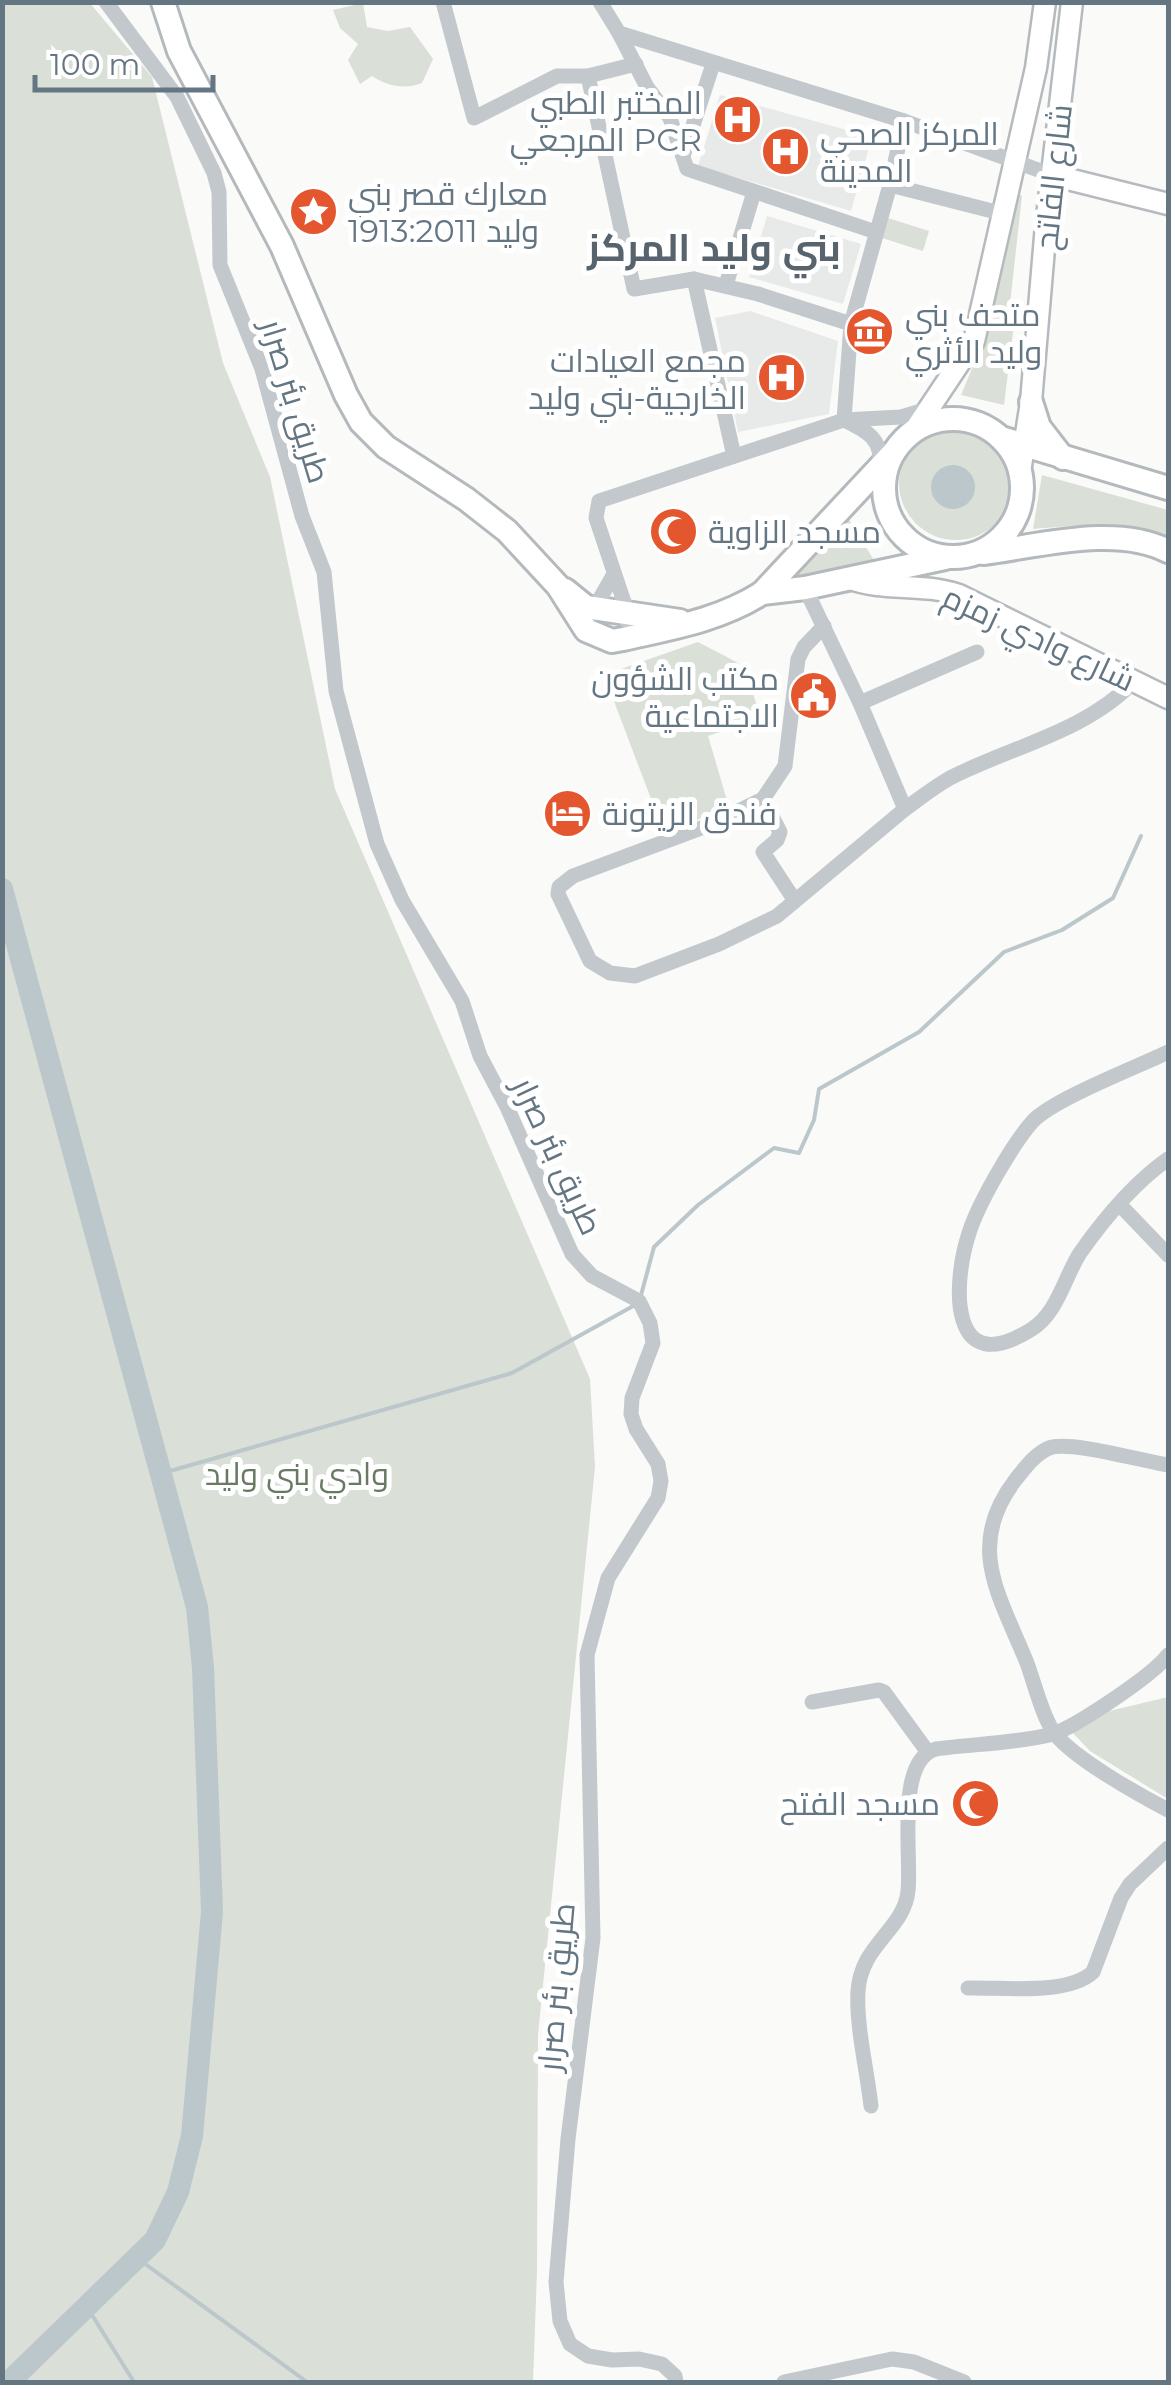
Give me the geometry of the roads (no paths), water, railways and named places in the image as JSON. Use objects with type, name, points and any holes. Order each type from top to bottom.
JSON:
[{"type":"highway","points":[[164,2],[179,51],[282,246],[346,395],[362,422],[386,447],[495,522],[604,638],[624,639],[699,622],[744,605],[762,593],[914,431],[938,420],[960,419],[982,425],[1001,438],[1026,447],[1168,488]]},
{"type":"highway","points":[[1031,402],[1039,427],[1063,458]]},
{"type":"highway","points":[[887,460],[884,477],[889,516],[896,528],[915,546],[931,554],[963,556],[998,540],[1019,507],[1020,472],[1001,438]]},
{"type":"highway","points":[[762,593],[963,556],[1100,536],[1140,540],[1168,551]]},
{"type":"highway","points":[[588,617],[627,611],[669,621],[699,622]]},
{"type":"main road","name":"شارع الفاتح","points":[[914,431],[974,341],[1016,160],[1045,2]]},
{"type":"main road","name":"شارع الفاتح","points":[[1020,472],[1031,402],[1072,2]]},
{"type":"main road","points":[[1041,37],[1068,43]]},
{"type":"main road","points":[[1052,175],[1168,204]]},
{"type":"main road","name":"شارع وادي زمزم","points":[[848,578],[869,586],[928,588],[959,595],[1168,698]]},
{"type":"street","name":"طريق بئر صرار","points":[[106,2],[178,97],[214,173],[220,265],[262,369],[302,516],[324,572],[336,690],[377,844],[402,900],[462,1002],[480,1056],[572,1254],[592,1276],[639,1301],[650,1323],[653,1343],[632,1398],[631,1414],[636,1430],[658,1464],[658,1498],[608,1578],[587,1655],[592,1938],[556,2282],[560,2321],[570,2344],[588,2356],[662,2364],[676,2382]]},
{"type":"street","points":[[443,2],[474,118],[557,76],[588,76],[636,64]]},
{"type":"street","points":[[600,2],[670,118],[687,168],[876,232]]},
{"type":"street","points":[[619,33],[904,122],[1052,175]]},
{"type":"street","points":[[682,156],[713,64]]},
{"type":"street","points":[[588,76],[634,289],[694,278],[851,324]]},
{"type":"street","points":[[844,420],[851,324],[904,122]]},
{"type":"street","points":[[890,184],[1004,214]]},
{"type":"street","points":[[726,285],[754,192]]},
{"type":"street","points":[[694,278],[734,456]]},
{"type":"street","points":[[624,639],[627,611],[596,518],[599,501],[844,420],[902,416],[931,408]]},
{"type":"street","points":[[844,420],[877,440],[887,460]]},
{"type":"street","points":[[588,617],[614,574]]},
{"type":"street","points":[[805,588],[905,808]]},
{"type":"street","points":[[824,626],[804,646],[798,659],[785,766],[763,799],[712,824],[573,876],[559,886],[558,894],[590,961],[601,970],[635,976],[753,930],[794,901],[905,808],[949,779],[1032,744],[1097,710],[1134,681]]},
{"type":"street","points":[[860,703],[977,652]]},
{"type":"street","points":[[763,799],[780,832],[778,840],[763,852],[794,901]]},
{"type":"street","points":[[1168,1052],[1046,1111],[1026,1131],[970,1228],[962,1276],[962,1322],[968,1336],[979,1344],[997,1346],[1033,1328],[1052,1310],[1079,1256],[1151,1171],[1168,1160]]},
{"type":"street","points":[[1120,1205],[1168,1256]]},
{"type":"street","points":[[1168,1466],[1066,1445],[1049,1448],[1019,1475],[992,1519],[989,1544],[994,1581],[1005,1617],[1054,1733],[1098,1768],[1168,1810]]},
{"type":"street","points":[[871,2106],[858,1993],[861,1972],[871,1949],[902,1912],[908,1895],[909,1792],[913,1772],[927,1752],[1054,1733],[1122,1694],[1168,1658]]},
{"type":"street","points":[[812,1702],[884,1692],[927,1752]]},
{"type":"street","points":[[968,1988],[1064,1987],[1086,1979],[1093,1972],[1121,1898],[1130,1884],[1168,1848]]},
{"type":"street","points":[[784,2382],[892,2359],[914,2362],[964,2382]]},
{"type":"waterway","points":[[640,1299],[654,1247],[698,1205],[774,1148],[799,1153],[814,1120],[819,1089],[919,1032],[1004,952],[1062,930],[1113,898],[1141,836]]},
{"type":"waterway","name":"وادي بني وليد","points":[[2,889],[197,1607],[212,1912],[192,2136],[178,2192],[155,2240],[9,2382]]},
{"type":"waterway","points":[[163,1473],[512,1373],[635,1305]]},
{"type":"waterway","points":[[137,2258],[307,2382]]},
{"type":"waterway","points":[[87,2307],[134,2382]]},
{"type":"place","name":"المختبر الطبي المرجعي PCR","points":[[737,120]]},
{"type":"place","name":"المركز الصحي المدينة","points":[[785,151]]},
{"type":"place","name":"معارك قصر بني وليد 1913:2011","points":[[313,211]]},
{"type":"place","name":"متحف بني وليد الأثري","points":[[870,332]]},
{"type":"place","name":"مجمع العيادات الخارجية-بني وليد","points":[[781,378]]},
{"type":"place","name":"مسجد الزاوية","points":[[673,531]]},
{"type":"place","name":"مكتب الشؤون الاجتماعية","points":[[814,696]]},
{"type":"place","name":"فندق الزيتونة","points":[[567,813]]},
{"type":"place","name":"مسجد الفتح","points":[[975,1803]]},
{"type":"district","name":"بني وليد المركز","points":[[714,247]]}]
